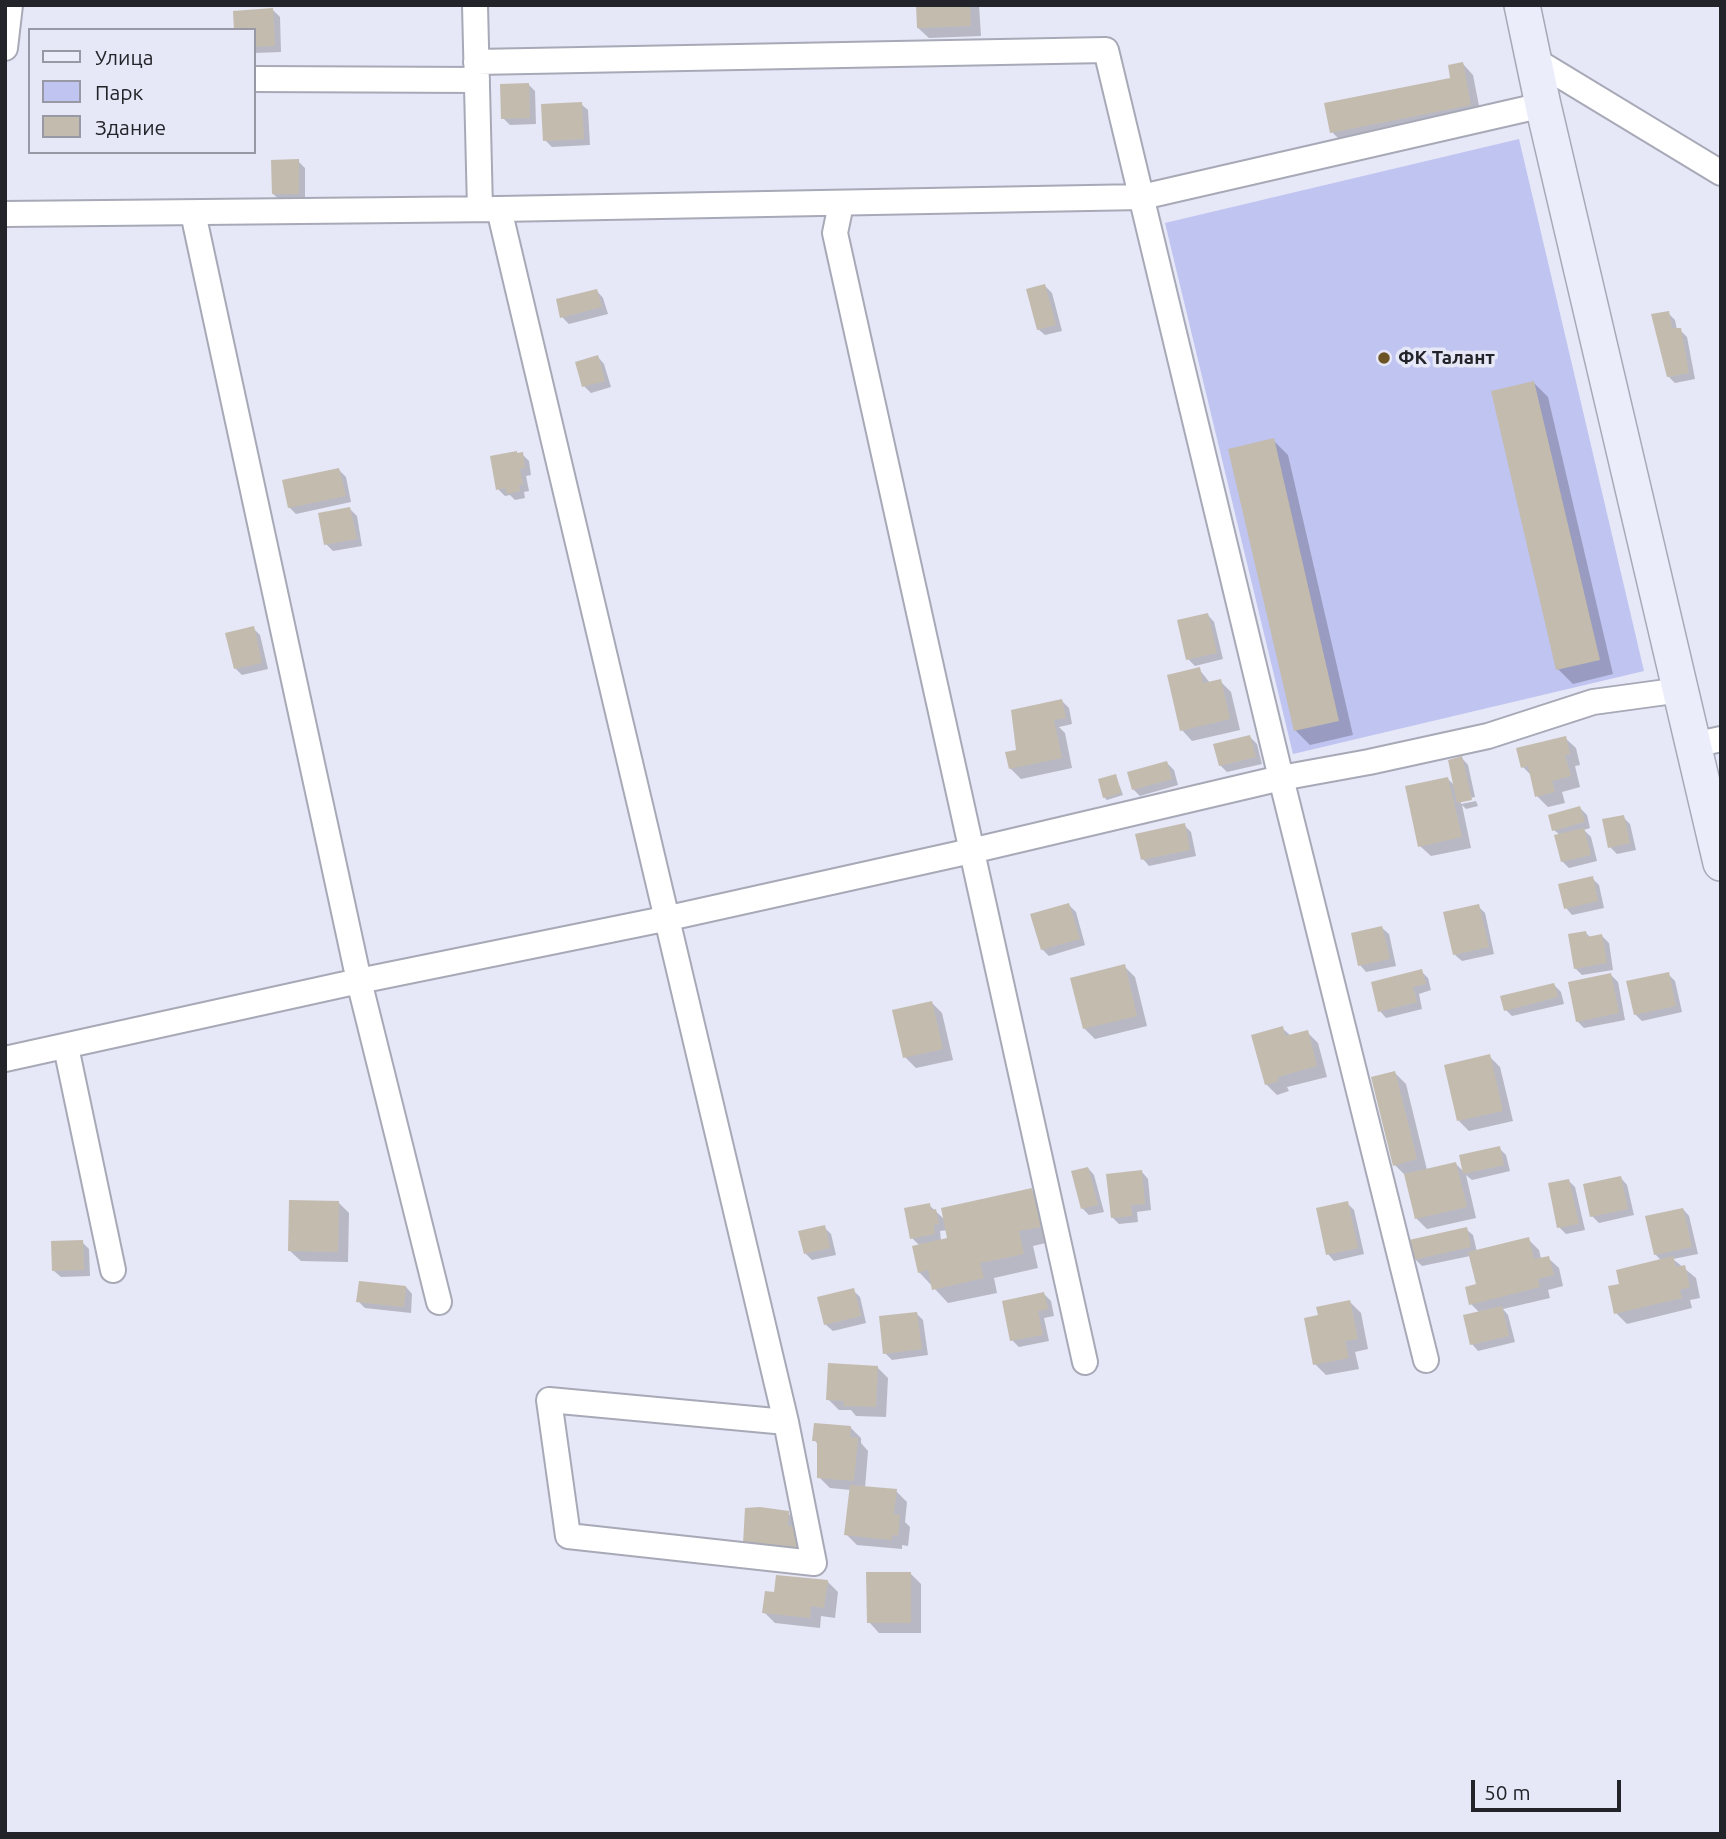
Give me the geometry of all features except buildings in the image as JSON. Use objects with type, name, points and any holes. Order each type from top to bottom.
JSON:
[{"type":"main road","points":[[1522,5],[1543,105],[1681,690],[1708,742],[1721,863]]},
{"type":"street","points":[[5,48],[10,5]]},
{"type":"street","points":[[475,5],[476,71],[490,209],[669,918],[786,1422],[814,1563],[568,1536],[549,1400],[786,1422]]},
{"type":"street","points":[[256,79],[1106,50],[1281,778],[1426,1360]]},
{"type":"street","points":[[1534,59],[1721,173]]},
{"type":"street","points":[[5,214],[841,204],[1142,197],[1543,105]]},
{"type":"street","points":[[841,204],[835,233],[1085,1362]]},
{"type":"street","points":[[192,213],[359,981],[439,1302]]},
{"type":"street","points":[[5,1059],[359,981],[669,918],[1281,778],[1488,736],[1593,702],[1681,690]]},
{"type":"street","points":[[66,1047],[113,1270]]},
{"type":"green space","name":"ФК Талант","points":[[1519,139],[1644,671],[1293,754],[1165,223]]},
{"type":"place","name":"ФК Талант","points":[[1384,358]]}]
